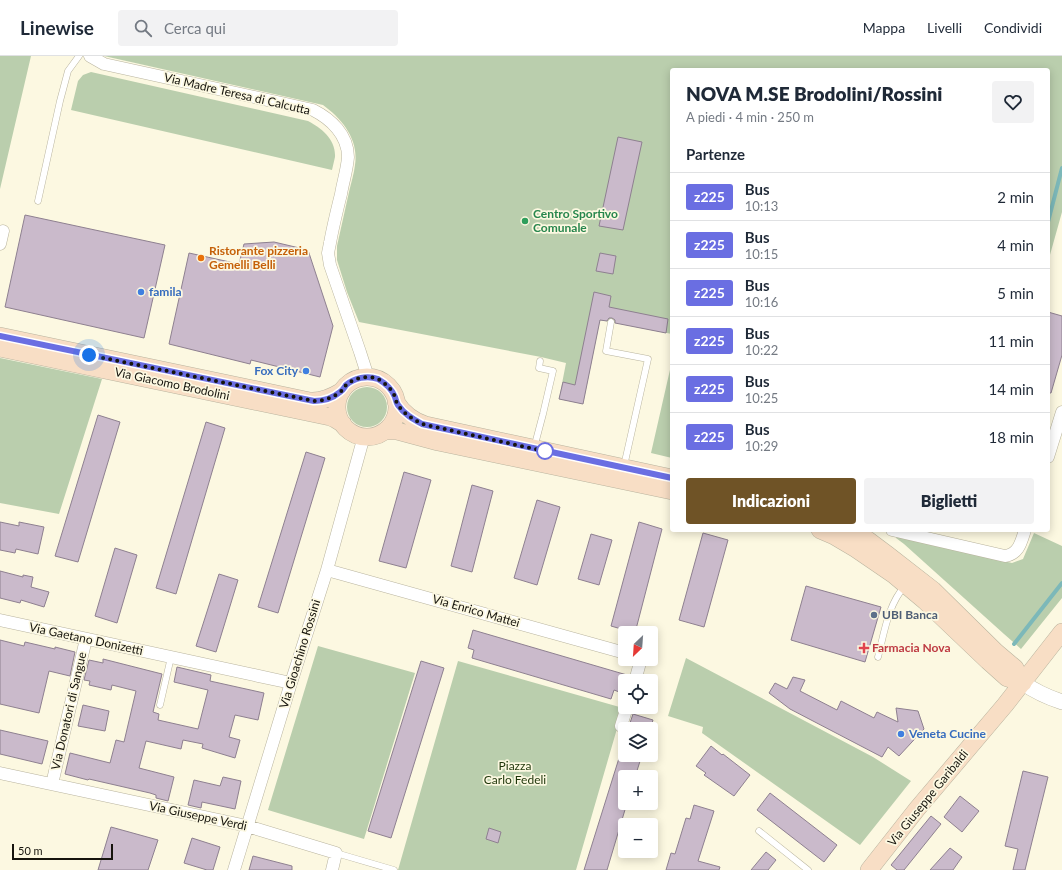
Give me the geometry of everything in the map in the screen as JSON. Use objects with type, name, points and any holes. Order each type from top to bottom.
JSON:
[{"type":"main road","name":"Via Giacomo Brodolini","points":[[0,336],[310,401],[322,400],[342,391]]},
{"type":"main road","name":"Via Giacomo Brodolini","points":[[0,348],[330,417],[343,424]]},
{"type":"main road","points":[[368,377],[377,379],[386,384],[394,394],[396,402],[395,418],[391,425],[385,431],[375,436],[357,435],[352,432],[343,424],[338,415],[337,407],[338,399],[346,386],[352,381],[368,377]]},
{"type":"main road","points":[[396,402],[409,417],[422,424],[529,451],[670,478]]},
{"type":"main road","points":[[385,431],[397,431],[438,442],[476,446],[664,490]]},
{"type":"main road","points":[[825,532],[856,549],[887,570],[906,585],[1008,678],[1023,683]]},
{"type":"main road","points":[[854,532],[888,555],[933,590],[996,652],[1015,668],[1023,683]]},
{"type":"main road","name":"Via Giuseppe Garibaldi","points":[[869,870],[917,809],[1023,683],[1062,632]]},
{"type":"street","name":"Via Madre Teresa di Calcutta","points":[[90,56],[104,64],[313,110],[323,114],[331,121],[345,142],[348,156],[328,253],[330,265],[368,377]]},
{"type":"street","points":[[0,244],[3,231]]},
{"type":"street","points":[[1050,453],[1055,442],[1062,412]]},
{"type":"street","name":"Via Gioachino Rossini","points":[[234,870],[327,570],[364,436]]},
{"type":"street","points":[[901,532],[1005,556],[1014,554],[1018,550],[1024,532]]},
{"type":"street","name":"Via Enrico Mattei","points":[[327,570],[618,651]]},
{"type":"street","name":"Via Gaetano Donizetti","points":[[0,620],[291,683]]},
{"type":"street","name":"Via Donatori di Sangue","points":[[52,784],[86,639]]},
{"type":"street","points":[[1023,683],[1035,692],[1062,702]]},
{"type":"street","name":"Via Giuseppe Verdi","points":[[0,773],[247,826],[336,853]]},
{"type":"street","points":[[332,870],[336,853]]},
{"type":"lane","points":[[38,200],[68,71],[79,56]]},
{"type":"lane","points":[[611,322],[606,351],[648,359],[624,468],[628,475],[648,480],[664,490]]},
{"type":"lane","points":[[529,451],[544,414],[552,371],[539,368],[540,361]]},
{"type":"lane","points":[[878,657],[892,607],[902,589],[906,585]]},
{"type":"lane","points":[[160,705],[171,657]]},
{"type":"lane","points":[[758,831],[808,870]]},
{"type":"lane","name":"Via Giuseppe Verdi","points":[[336,853],[394,870]]},
{"type":"green space","points":[[0,56],[31,56],[0,189]]},
{"type":"green space","name":"Centro Sportivo Comunale","points":[[104,56],[1062,56],[1062,212],[1050,255],[1050,68],[670,68],[670,334],[600,320],[583,404],[559,399],[566,363],[359,322],[347,292],[337,260],[337,246],[355,168],[356,156],[352,138],[348,130],[337,117],[323,105]]},
{"type":"green space","points":[[91,72],[308,121],[323,131],[333,145],[335,157],[332,170],[71,110],[78,81],[83,75]]},
{"type":"green space","points":[[0,358],[102,379],[59,514],[0,503]]},
{"type":"green space","points":[[670,370],[670,458],[651,453]]},
{"type":"green space","points":[[371,387],[378,390],[384,396],[387,407],[386,415],[378,424],[371,427],[363,427],[356,424],[348,415],[347,403],[350,396],[359,388]]},
{"type":"green space","points":[[1034,533],[1062,546],[1062,598],[1021,649],[896,538],[897,536],[1012,563],[1023,559]]},
{"type":"green space","points":[[318,646],[415,673],[364,839],[268,810]]},
{"type":"green space","points":[[686,658],[873,757],[911,781],[860,845],[702,733],[703,727],[668,716]]},
{"type":"green space","name":"Piazza Carlo Fedeli","points":[[458,661],[618,707],[618,714],[621,714],[576,870],[398,870]]},
{"type":"building","points":[[618,137],[642,142],[623,230],[599,226]]},
{"type":"building","points":[[25,215],[165,245],[144,338],[5,307]]},
{"type":"building","points":[[274,242],[308,250],[333,326],[320,377],[251,360],[250,364],[169,344],[189,253],[239,264],[244,244]]},
{"type":"building","points":[[600,253],[616,256],[613,274],[596,271]]},
{"type":"building","points":[[594,292],[611,296],[609,307],[668,319],[666,333],[615,323],[615,320],[612,318],[609,318],[607,321],[600,320],[583,404],[559,399],[563,382],[575,385]]},
{"type":"building","points":[[1050,313],[1062,316],[1062,355],[1051,393]]},
{"type":"building","points":[[98,415],[120,422],[78,562],[55,556]]},
{"type":"building","points":[[206,422],[225,428],[176,594],[156,588]]},
{"type":"building","points":[[306,452],[325,458],[278,613],[258,607]]},
{"type":"building","points":[[404,472],[431,480],[406,568],[379,561]]},
{"type":"building","points":[[472,485],[493,491],[472,572],[451,566]]},
{"type":"building","points":[[537,500],[560,507],[537,585],[514,578]]},
{"type":"building","points":[[0,522],[19,526],[19,522],[44,527],[38,554],[16,549],[15,553],[0,550]]},
{"type":"building","points":[[639,522],[662,529],[637,626],[618,626],[618,628],[611,626]]},
{"type":"building","points":[[703,533],[728,540],[704,627],[679,620]]},
{"type":"building","points":[[591,534],[612,540],[599,585],[578,579]]},
{"type":"building","points":[[115,548],[137,555],[117,623],[95,616]]},
{"type":"building","points":[[0,571],[23,577],[23,575],[33,577],[31,587],[49,592],[44,607],[21,600],[20,603],[0,598]]},
{"type":"building","points":[[219,574],[238,580],[216,652],[196,646]]},
{"type":"building","points":[[806,586],[881,607],[865,662],[791,640]]},
{"type":"building","points":[[473,630],[624,674],[618,674],[618,692],[614,690],[611,699],[472,658],[474,650],[468,648]]},
{"type":"building","points":[[0,640],[24,646],[25,642],[75,652],[70,676],[49,671],[39,713],[0,704]]},
{"type":"building","points":[[103,659],[162,674],[153,712],[159,714],[158,720],[198,729],[208,690],[174,682],[177,667],[211,675],[210,681],[264,693],[258,720],[235,715],[229,737],[240,740],[235,758],[202,748],[203,744],[183,740],[181,749],[146,741],[139,768],[174,777],[168,801],[156,798],[156,795],[150,793],[65,774],[70,753],[110,763],[116,740],[124,742],[136,691],[112,685],[111,690],[89,685],[90,681],[84,680],[89,660],[103,663]]},
{"type":"building","points":[[421,661],[444,668],[391,838],[368,831]]},
{"type":"building","points":[[793,677],[805,680],[800,691],[837,710],[841,701],[874,718],[877,712],[898,722],[896,708],[918,711],[924,729],[899,756],[888,747],[882,757],[790,709],[769,693],[775,683],[787,689]]},
{"type":"building","points":[[83,705],[109,711],[105,731],[78,726]]},
{"type":"building","points":[[633,714],[653,720],[652,722],[630,722]]},
{"type":"building","points":[[0,730],[48,741],[42,764],[0,754]]},
{"type":"building","points":[[711,746],[750,775],[734,796],[704,775],[706,773],[696,766]]},
{"type":"building","points":[[618,761],[640,762],[637,770],[618,770],[618,810],[625,810],[623,818],[618,818],[618,833],[607,870],[584,870]]},
{"type":"building","points":[[1023,771],[1048,777],[1025,870],[1013,870],[1018,849],[1005,846]]},
{"type":"building","points":[[223,777],[241,781],[235,809],[202,802],[201,808],[188,805],[194,780],[220,786]]},
{"type":"building","points":[[770,793],[837,845],[824,862],[757,810]]},
{"type":"building","points":[[960,796],[979,811],[962,832],[944,817]]},
{"type":"building","points":[[694,805],[714,811],[698,861],[720,867],[719,870],[666,870],[671,853],[675,854],[686,818],[690,819]]},
{"type":"building","points":[[931,816],[941,824],[904,870],[897,870],[891,865]]},
{"type":"building","points":[[111,827],[158,840],[148,870],[98,870]]},
{"type":"building","points":[[489,828],[501,832],[498,843],[486,839]]},
{"type":"building","points":[[192,838],[220,847],[213,870],[207,870],[184,863]]},
{"type":"building","points":[[950,848],[962,857],[953,870],[930,870]]},
{"type":"building","points":[[766,852],[776,860],[768,870],[751,870]]},
{"type":"building","points":[[253,856],[292,866],[292,870],[249,870]]},
{"type":"waterway","points":[[1050,214],[1062,168]]},
{"type":"waterway","points":[[1014,644],[1062,583]]},
{"type":"bus line","name":"z225","points":[[0,336],[310,401],[326,399],[337,394],[356,379],[367,377],[375,378],[386,384],[394,394],[396,402],[409,417],[422,424],[670,478]]},
{"type":"place","name":"Centro Sportivo Comunale","points":[[525,221]]},
{"type":"place","name":"Ristorante pizzeria Gemelli Belli","points":[[201,258]]},
{"type":"place","name":"famila","points":[[141,292]]},
{"type":"place","name":"Fox City","points":[[306,371]]},
{"type":"place","name":"UBI Banca","points":[[874,615]]},
{"type":"place","name":"Farmacia Nova","points":[[864,648]]},
{"type":"place","name":"Veneta Cucine","points":[[901,734]]},
{"type":"route","points":[[89,355],[310,401],[326,399],[337,394],[356,379],[367,377],[375,378],[386,384],[394,394],[396,402],[406,414],[415,421],[422,424],[548,452],[545,451]]}]
